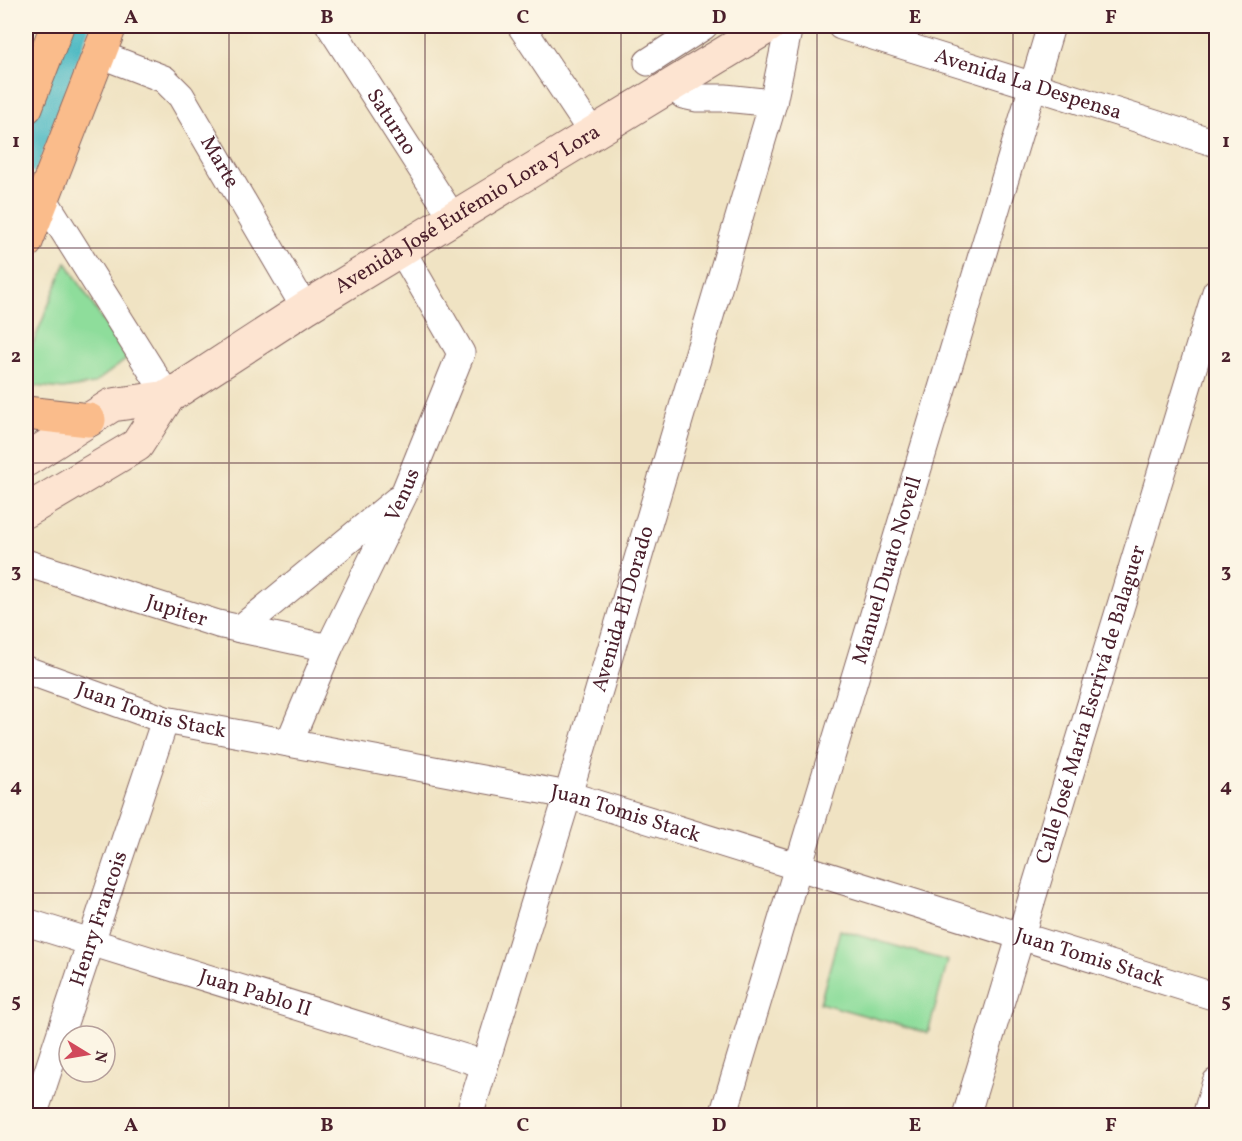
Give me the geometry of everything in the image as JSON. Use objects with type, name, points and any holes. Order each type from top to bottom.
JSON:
[{"type":"main road","points":[[26,107],[57,26]]},
{"type":"main road","points":[[26,242],[105,40]]},
{"type":"main road","points":[[26,413],[89,420]]},
{"type":"street","name":"Saturno","points":[[330,26],[453,218]]},
{"type":"street","points":[[521,26],[593,134]]},
{"type":"street","points":[[648,62],[704,26]]},
{"type":"street","name":"Avenida José Eufemio Lora y Lora","points":[[26,460],[112,405],[168,397],[305,309],[769,26]]},
{"type":"street","name":"Avenida El Dorado","points":[[469,1116],[568,795],[773,103],[789,26]]},
{"type":"street","name":"Avenida La Despensa","points":[[841,26],[1216,143]]},
{"type":"street","name":"Manuel Duato Novell","points":[[723,1116],[1051,26]]},
{"type":"street","name":"Marte","points":[[105,40],[164,79],[181,96],[305,309]]},
{"type":"street","points":[[673,86],[683,95],[697,98],[725,98],[773,103]]},
{"type":"street","points":[[43,198],[168,397]]},
{"type":"street","name":"Venus","points":[[289,743],[329,648],[404,494],[461,353],[402,250]]},
{"type":"street","name":"Calle José María Escrivá de Balaguer","points":[[966,1116],[1216,292]]},
{"type":"street","name":"Avenida José Eufemio Lora y Lora","points":[[26,511],[137,446],[168,397]]},
{"type":"street","points":[[240,629],[404,494]]},
{"type":"street","name":"Jupiter","points":[[26,563],[218,624],[329,648]]},
{"type":"street","name":"Juan Tomis Stack","points":[[26,670],[165,720],[568,795],[1216,998]]},
{"type":"street","name":"Henry Francois","points":[[33,1116],[165,720]]},
{"type":"street","name":"Juan Pablo II","points":[[26,922],[484,1064]]},
{"type":"street","points":[[1206,1116],[1216,1082]]},
{"type":"green space","points":[[66,262],[127,359],[93,384],[63,389],[26,385],[26,361]]},
{"type":"green space","points":[[840,930],[948,961],[928,1033],[820,1003]]},
{"type":"waterway","points":[[26,161],[76,26]]}]
